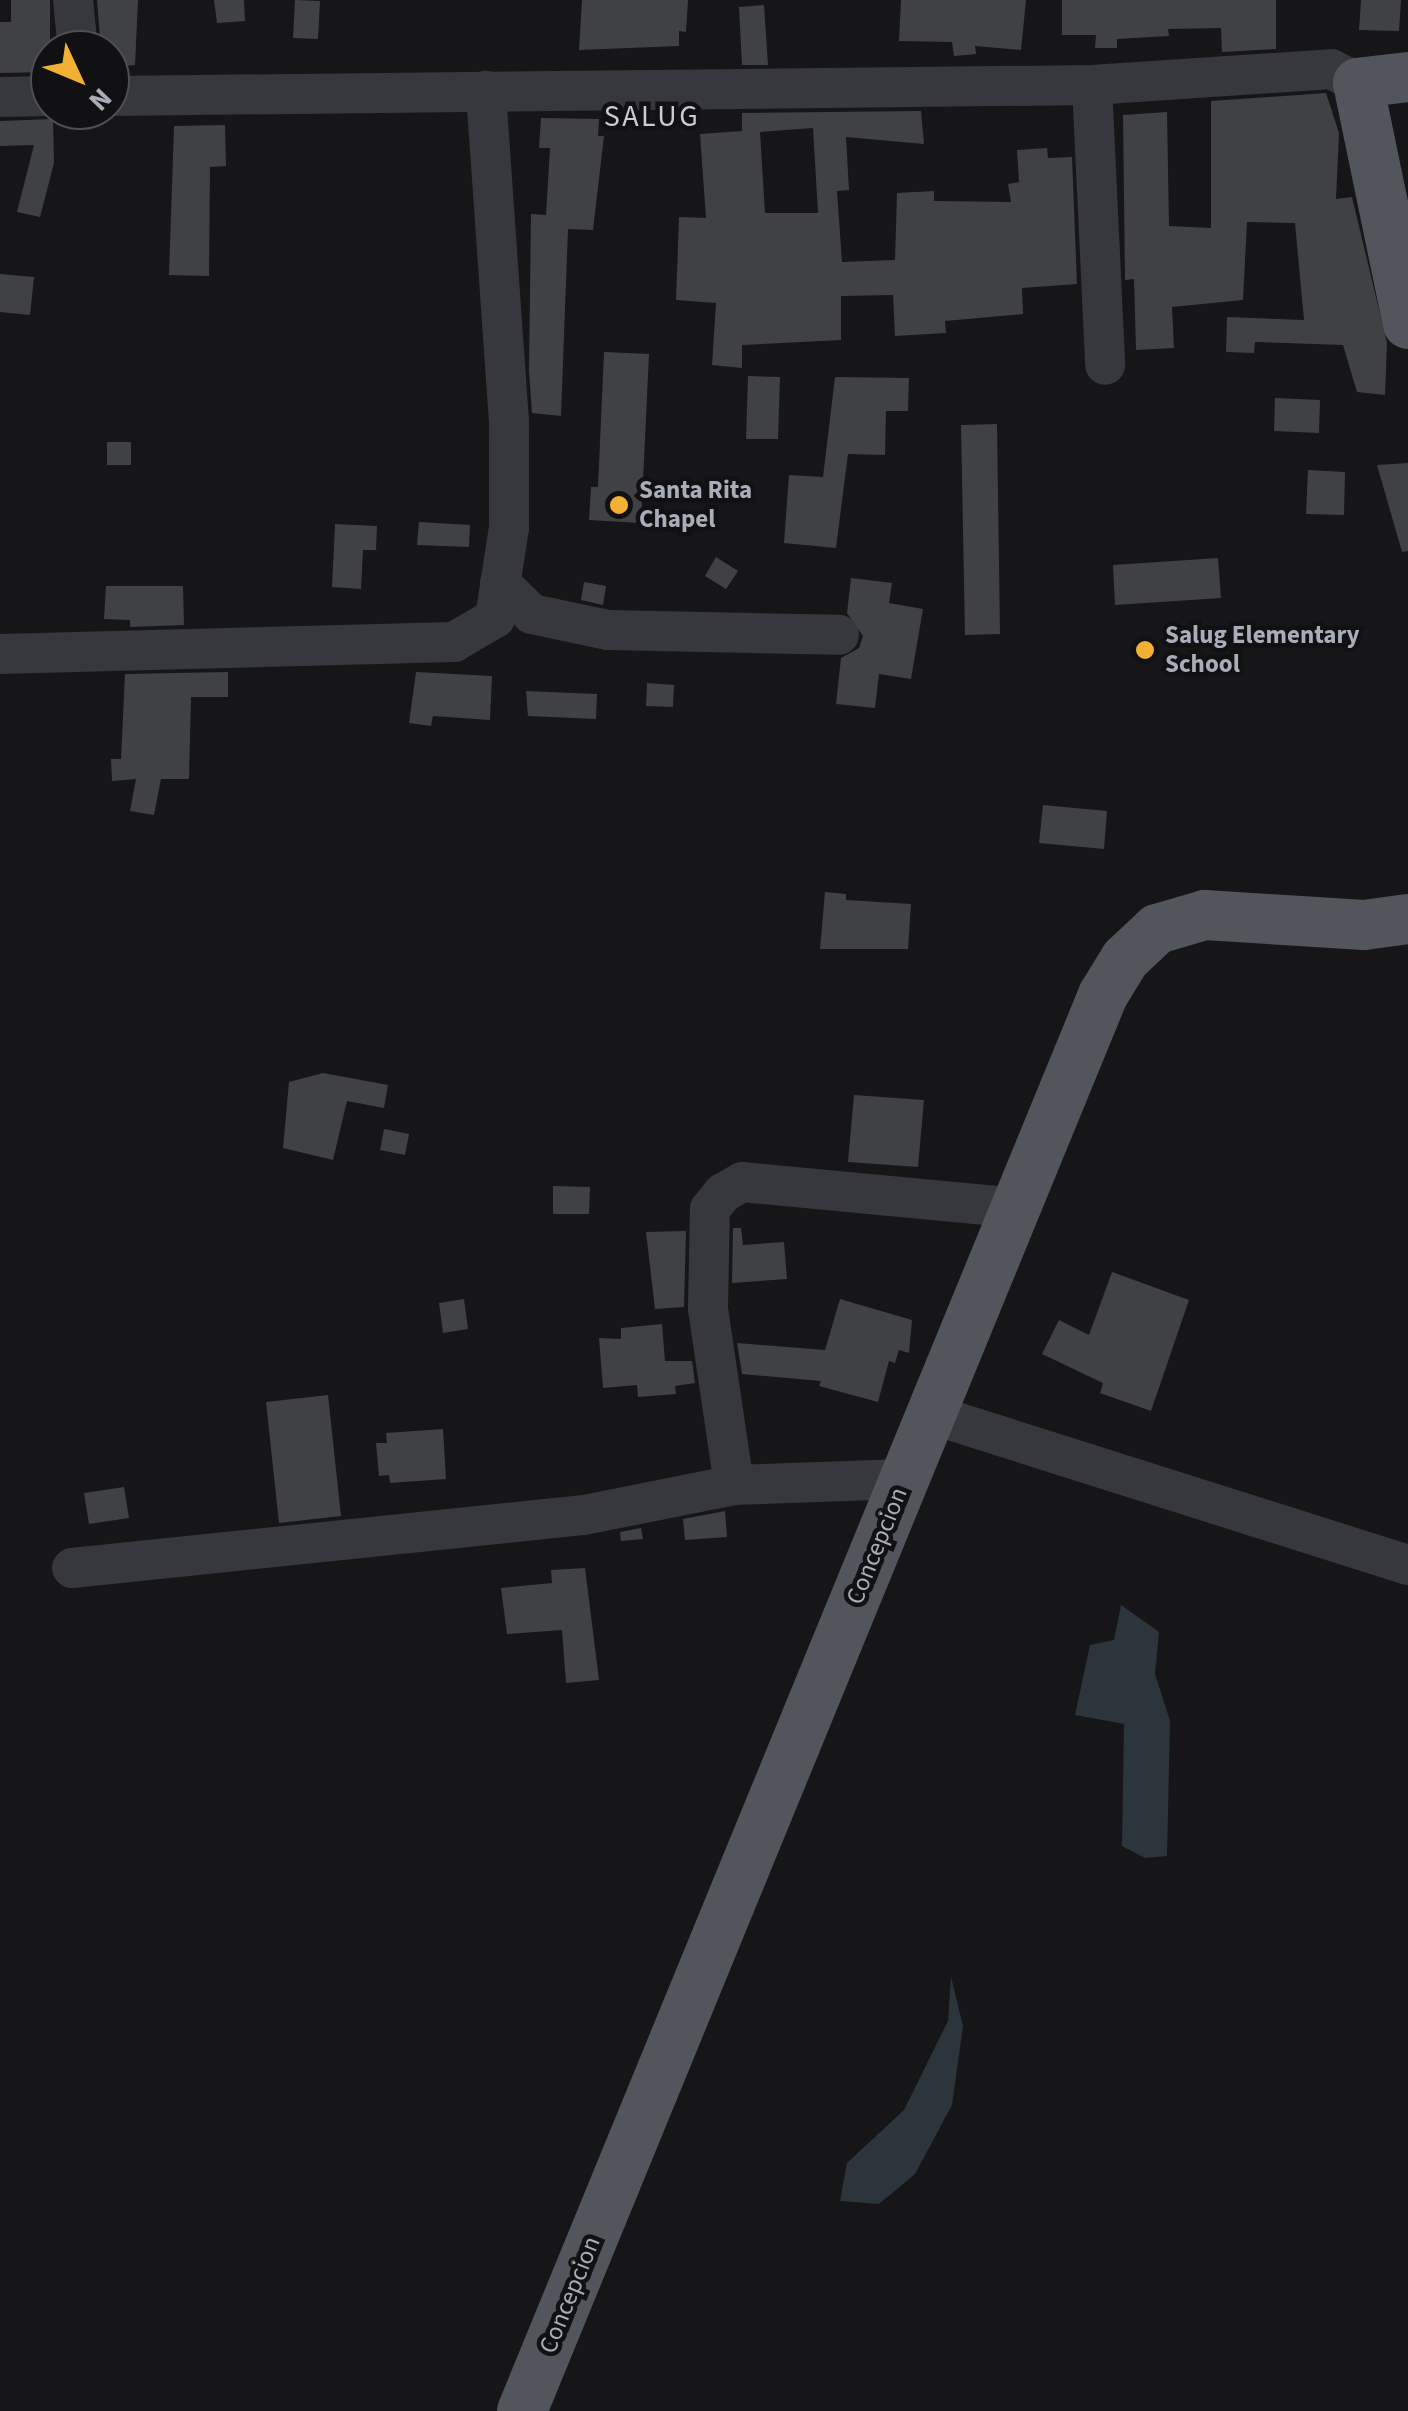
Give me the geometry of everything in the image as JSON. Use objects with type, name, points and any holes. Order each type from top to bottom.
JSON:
[{"type":"main road","points":[[1408,77],[1358,83],[1408,324]]},
{"type":"main road","name":"Concepcion","points":[[522,2411],[1102,995],[1125,959],[1157,929],[1205,915],[1364,925],[1408,919]]},
{"type":"street","points":[[73,0],[76,30]]},
{"type":"street","points":[[130,96],[1092,84],[1331,69],[1358,83]]},
{"type":"street","points":[[1092,84],[1105,365]]},
{"type":"street","points":[[0,654],[454,642],[495,618],[509,528],[509,422],[486,91]]},
{"type":"street","points":[[0,97],[30,96]]},
{"type":"street","points":[[500,582],[532,614],[608,630],[839,635]]},
{"type":"street","points":[[734,1486],[708,1309],[710,1209],[724,1193],[742,1182],[1016,1208]]},
{"type":"street","points":[[932,1414],[1408,1565]]},
{"type":"street","points":[[72,1568],[584,1515],[734,1486],[904,1480]]},
{"type":"shaded area","points":[[1121,1605],[1159,1632],[1155,1674],[1170,1721],[1167,1856],[1145,1858],[1122,1846],[1124,1724],[1075,1715],[1090,1645],[1114,1640]]},
{"type":"shaded area","points":[[951,1977],[963,2026],[952,2105],[915,2174],[879,2204],[840,2201],[847,2163],[904,2110],[948,2021]]},
{"type":"building","points":[[11,0],[50,0],[50,30],[30,30],[30,72],[0,73],[0,22],[11,22]]},
{"type":"building","points":[[97,0],[138,0],[135,65],[130,65],[130,30],[99,30]]},
{"type":"building","points":[[214,0],[244,0],[245,21],[217,23]]},
{"type":"building","points":[[295,0],[320,1],[318,39],[293,38]]},
{"type":"building","points":[[582,0],[688,0],[686,32],[679,31],[679,46],[579,50]]},
{"type":"building","points":[[901,0],[1026,0],[1021,50],[975,46],[976,54],[954,56],[952,42],[899,41]]},
{"type":"building","points":[[1062,0],[1276,0],[1276,49],[1222,52],[1221,28],[1168,29],[1169,36],[1117,39],[1117,48],[1095,48],[1096,35],[1062,35]]},
{"type":"building","points":[[1361,0],[1401,0],[1399,31],[1359,30]]},
{"type":"building","points":[[764,5],[768,65],[742,65],[739,7]]},
{"type":"building","points":[[1326,93],[1339,133],[1336,199],[1352,197],[1387,343],[1385,395],[1357,392],[1343,345],[1255,342],[1254,353],[1226,352],[1227,317],[1304,320],[1295,223],[1247,222],[1243,300],[1172,307],[1174,348],[1136,350],[1134,279],[1125,280],[1123,115],[1167,112],[1169,226],[1211,228],[1211,101]]},
{"type":"building","points":[[921,111],[924,144],[846,137],[849,190],[837,191],[842,262],[895,260],[897,193],[934,191],[934,201],[1011,202],[1008,184],[1019,182],[1017,150],[1047,148],[1048,158],[1072,157],[1077,284],[1022,288],[1023,314],[945,321],[946,333],[895,336],[893,295],[841,296],[841,340],[742,345],[742,368],[712,365],[716,303],[676,300],[679,217],[706,218],[700,134],[742,131],[742,113]],"holes":[[[813,128],[818,213],[765,213],[760,132]]]},
{"type":"building","points":[[541,118],[599,119],[598,136],[604,136],[593,230],[568,229],[561,416],[532,413],[529,371],[531,214],[546,215],[550,148],[539,148]]},
{"type":"building","points":[[30,120],[30,130],[53,130],[54,163],[40,217],[17,212],[34,145],[0,146],[0,121]]},
{"type":"building","points":[[225,125],[226,166],[210,167],[209,276],[169,275],[174,126]]},
{"type":"building","points":[[0,274],[34,277],[30,315],[0,312]]},
{"type":"building","points":[[604,352],[649,354],[641,523],[589,520],[591,487],[598,487]]},
{"type":"building","points":[[748,376],[780,377],[778,439],[746,439]]},
{"type":"building","points":[[835,377],[909,378],[908,411],[886,411],[885,455],[848,454],[836,548],[784,543],[789,475],[823,477]]},
{"type":"building","points":[[1275,398],[1320,400],[1319,433],[1274,431]]},
{"type":"building","points":[[997,424],[1000,634],[965,635],[961,425]]},
{"type":"building","points":[[107,442],[131,442],[131,465],[107,465]]},
{"type":"building","points":[[1408,463],[1408,551],[1402,552],[1377,465]]},
{"type":"building","points":[[1308,470],[1345,472],[1344,515],[1306,514]]},
{"type":"building","points":[[419,522],[470,525],[469,547],[417,545]]},
{"type":"building","points":[[335,524],[377,526],[376,550],[363,550],[361,589],[332,587]]},
{"type":"building","points":[[716,557],[738,571],[726,589],[705,576]]},
{"type":"building","points":[[1218,558],[1221,598],[1115,605],[1113,565]]},
{"type":"building","points":[[851,578],[892,583],[889,603],[923,609],[911,679],[879,674],[875,708],[836,704],[841,658],[859,648],[863,636],[847,613]]},
{"type":"building","points":[[584,582],[606,586],[603,605],[581,600]]},
{"type":"building","points":[[106,586],[183,586],[184,625],[130,627],[130,620],[104,619]]},
{"type":"building","points":[[228,672],[228,697],[191,697],[189,779],[161,779],[154,815],[130,811],[136,779],[112,781],[111,759],[121,759],[125,674]]},
{"type":"building","points":[[416,672],[492,676],[490,720],[433,716],[431,726],[409,723]]},
{"type":"building","points":[[647,683],[674,685],[673,707],[646,706]]},
{"type":"building","points":[[526,691],[597,694],[596,719],[528,716]]},
{"type":"building","points":[[1043,805],[1107,811],[1104,849],[1039,843]]},
{"type":"building","points":[[825,892],[846,894],[846,900],[911,904],[908,949],[820,949]]},
{"type":"building","points":[[323,1073],[388,1085],[384,1108],[347,1101],[333,1160],[283,1148],[289,1082]]},
{"type":"building","points":[[854,1095],[924,1100],[918,1167],[848,1162]]},
{"type":"building","points":[[384,1129],[409,1134],[405,1155],[380,1150]]},
{"type":"building","points":[[553,1186],[590,1187],[589,1214],[553,1214]]},
{"type":"building","points":[[733,1228],[741,1228],[743,1245],[784,1242],[787,1279],[732,1283]]},
{"type":"building","points":[[686,1231],[684,1307],[655,1309],[646,1232]]},
{"type":"building","points":[[1112,1272],[1189,1300],[1151,1411],[1100,1393],[1103,1383],[1042,1354],[1059,1320],[1089,1335]]},
{"type":"building","points":[[464,1299],[468,1329],[443,1333],[439,1303]]},
{"type":"building","points":[[840,1299],[912,1320],[909,1353],[899,1350],[895,1363],[889,1361],[878,1402],[819,1386],[821,1381],[742,1374],[737,1343],[825,1350]]},
{"type":"building","points":[[662,1324],[665,1361],[692,1361],[695,1383],[675,1386],[676,1394],[638,1397],[637,1385],[603,1388],[599,1338],[621,1339],[621,1328]]},
{"type":"building","points":[[328,1395],[341,1516],[279,1523],[266,1402]]},
{"type":"building","points":[[443,1429],[446,1479],[390,1483],[389,1475],[379,1476],[376,1443],[387,1443],[386,1433]]},
{"type":"building","points":[[124,1487],[129,1518],[89,1524],[84,1493]]},
{"type":"building","points":[[725,1511],[727,1537],[685,1540],[683,1519]]},
{"type":"building","points":[[641,1528],[643,1539],[621,1541],[620,1532]]},
{"type":"building","points":[[585,1568],[599,1680],[566,1683],[562,1630],[507,1634],[501,1588],[552,1583],[551,1570]]},
{"type":"place","name":"Santa Rita Chapel","points":[[619,505]]},
{"type":"place","name":"Salug Elementary School","points":[[1145,650]]},
{"type":"district","name":"SALUG","points":[[652,117]]}]
